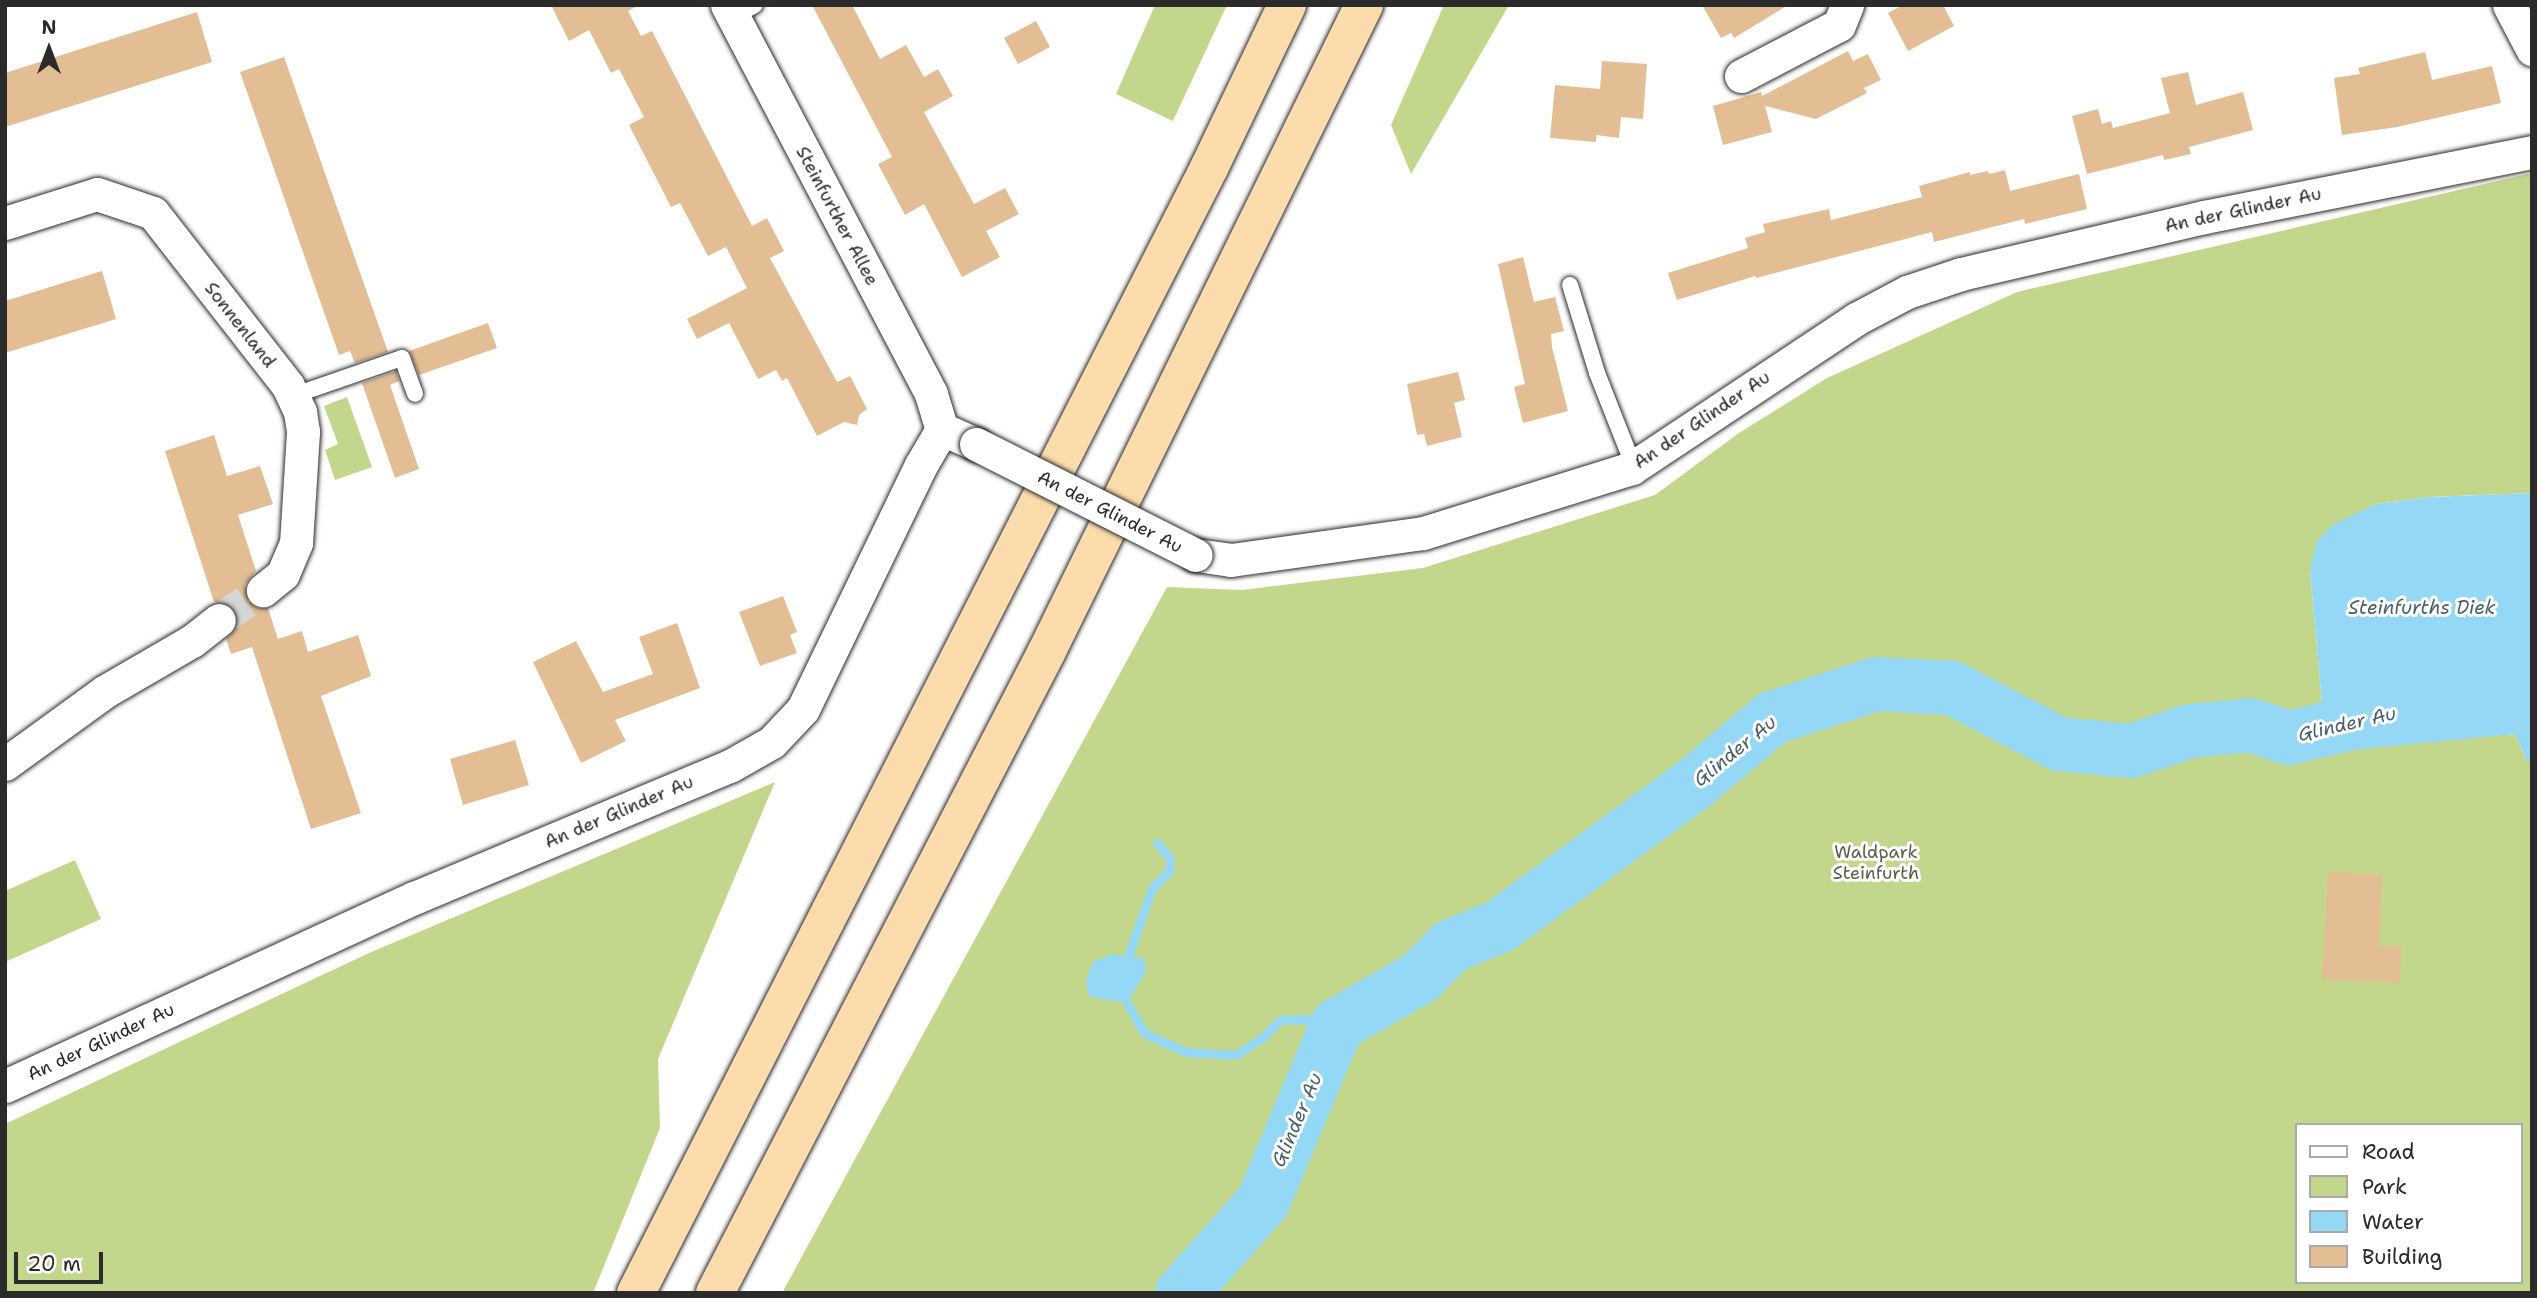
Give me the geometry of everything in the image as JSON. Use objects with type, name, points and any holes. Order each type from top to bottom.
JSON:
[{"type":"highway","points":[[636,1293],[1203,181],[1287,5]]},
{"type":"highway","points":[[715,1293],[1046,653],[1364,5]]},
{"type":"street","points":[[1741,76],[1839,25],[1847,5]]},
{"type":"street","points":[[2509,5],[2532,49]]},
{"type":"street","name":"Steinfurther Allee","points":[[738,9],[931,394],[942,429]]},
{"type":"street","name":"An der Glinder Au","points":[[5,1086],[414,898],[730,766],[772,742],[803,709],[921,465],[942,429],[1196,555],[1231,560],[1423,533],[1633,467],[1856,318],[1907,292],[1961,274],[2204,217],[2532,152]]},
{"type":"street","name":"Sonnenland","points":[[5,223],[97,194],[153,213],[295,395],[303,432],[296,543],[283,573],[262,590]]},
{"type":"street","points":[[5,764],[104,692],[192,641],[219,620]]},
{"type":"lane","points":[[1570,285],[1597,373],[1633,467]]},
{"type":"lane","points":[[295,395],[402,358],[415,394]]},
{"type":"green space","points":[[1155,5],[1227,5],[1173,121],[1116,94]]},
{"type":"green space","points":[[1444,5],[1509,5],[1411,174],[1391,125]]},
{"type":"green space","name":"Waldpark Steinfurth","points":[[2532,173],[2532,493],[2430,497],[2376,504],[2310,571],[2322,703],[2309,706],[2317,742],[2334,748],[2515,734],[2527,761],[2532,761],[2532,1293],[782,1293],[1167,587],[1242,590],[1423,568],[1655,495],[1739,433],[1827,378],[2017,292]]},
{"type":"green space","points":[[347,397],[372,467],[335,480],[325,450],[338,444],[324,406]]},
{"type":"green space","points":[[775,782],[658,1059],[660,1128],[593,1293],[5,1293],[5,1124],[369,953]]},
{"type":"green space","points":[[75,860],[101,919],[5,962],[5,891]]},
{"type":"water","name":"Steinfurths Diek","points":[[2532,493],[2532,761],[2527,761],[2515,734],[2350,750],[2310,741],[2309,706],[2322,703],[2310,571],[2316,543],[2332,525],[2376,504],[2430,497]]},
{"type":"water","points":[[1112,954],[1144,958],[1146,972],[1127,1003],[1089,997],[1086,980],[1093,962]]},
{"type":"building","points":[[551,5],[639,5],[628,11],[641,36],[652,31],[752,226],[767,218],[784,251],[770,258],[837,382],[850,376],[867,409],[859,415],[857,425],[844,422],[817,436],[787,378],[782,381],[776,370],[758,379],[729,323],[697,339],[687,319],[747,288],[726,247],[708,256],[680,203],[671,207],[629,125],[644,117],[619,69],[611,73],[589,30],[569,41]]},
{"type":"building","points":[[812,5],[852,5],[880,59],[906,45],[924,77],[938,69],[953,96],[924,112],[974,204],[1005,188],[1019,214],[986,231],[1000,257],[962,277],[924,204],[905,215],[878,164],[892,157]]},
{"type":"building","points":[[1702,5],[1788,5],[1734,38],[1731,33],[1721,38]]},
{"type":"building","points":[[1903,5],[1943,5],[1954,26],[1908,51],[1888,13]]},
{"type":"building","points":[[197,12],[212,62],[5,127],[5,73]]},
{"type":"building","points":[[1036,21],[1050,47],[1018,64],[1004,38]]},
{"type":"building","points":[[1848,51],[1853,61],[1868,54],[1881,80],[1864,88],[1867,93],[1816,119],[1765,106],[1772,132],[1723,145],[1713,106],[1761,92],[1762,96]]},
{"type":"building","points":[[2425,52],[2432,80],[2492,66],[2501,103],[2397,127],[2342,135],[2334,78],[2360,74],[2358,68]]},
{"type":"building","points":[[284,57],[388,352],[355,363],[350,351],[339,355],[240,72]]},
{"type":"building","points":[[1602,61],[1647,64],[1643,119],[1621,117],[1619,138],[1596,135],[1596,142],[1550,138],[1555,85],[1600,89]]},
{"type":"building","points":[[2188,72],[2196,105],[2243,92],[2253,130],[2189,147],[2191,154],[2164,160],[2163,155],[2087,174],[2072,116],[2098,109],[2102,124],[2111,121],[2113,128],[2170,113],[2161,78]]},
{"type":"building","points":[[2005,170],[2010,191],[2079,174],[2087,209],[2025,224],[2024,219],[1934,242],[1932,232],[1756,278],[1755,276],[1677,300],[1668,273],[1748,248],[1745,238],[1765,232],[1763,224],[1829,209],[1831,220],[1922,197],[1919,186],[1970,172],[1970,175],[1988,171],[1989,174]]},
{"type":"building","points":[[1523,257],[1534,302],[1555,297],[1564,331],[1551,334],[1552,347],[1568,411],[1523,423],[1514,387],[1525,384],[1498,264]]},
{"type":"building","points":[[102,271],[116,319],[5,353],[5,301]]},
{"type":"building","points":[[488,323],[497,348],[419,375],[409,351]]},
{"type":"building","points":[[396,371],[399,381],[390,385],[419,469],[395,478],[362,383]]},
{"type":"building","points":[[1458,372],[1465,400],[1454,403],[1462,437],[1427,446],[1424,434],[1417,435],[1407,384]]},
{"type":"building","points":[[214,435],[227,476],[260,466],[273,504],[238,515],[256,571],[245,584],[248,601],[257,608],[268,608],[278,639],[302,631],[308,652],[358,635],[371,676],[321,696],[361,813],[311,829],[252,647],[231,654],[226,639],[236,628],[238,617],[227,603],[214,602],[165,451]]},
{"type":"building","points":[[783,596],[797,632],[790,635],[797,653],[760,666],[739,612]]},
{"type":"building","points":[[677,623],[700,688],[615,720],[626,741],[581,763],[533,662],[576,641],[603,692],[653,674],[639,637]]},
{"type":"building","points":[[515,740],[529,785],[463,805],[450,759]]},
{"type":"building","points":[[2328,872],[2382,875],[2379,945],[2401,946],[2400,983],[2322,979]]},
{"type":"waterway","name":"Glinder Au","points":[[1182,1293],[1263,1202],[1337,1025],[1419,978],[1451,946],[1500,926],[1694,784],[1772,718],[1876,684],[1952,688],[2059,744],[2131,751],[2190,731],[2251,725],[2288,738],[2382,716]]},
{"type":"waterway","points":[[1129,954],[1152,888],[1169,871],[1170,858],[1157,843]]},
{"type":"waterway","points":[[1127,1003],[1144,1033],[1186,1052],[1236,1055],[1263,1037],[1280,1020],[1306,1019],[1320,1032],[1326,1051]]},
{"type":"tunnel","points":[[219,620],[263,590]]}]
